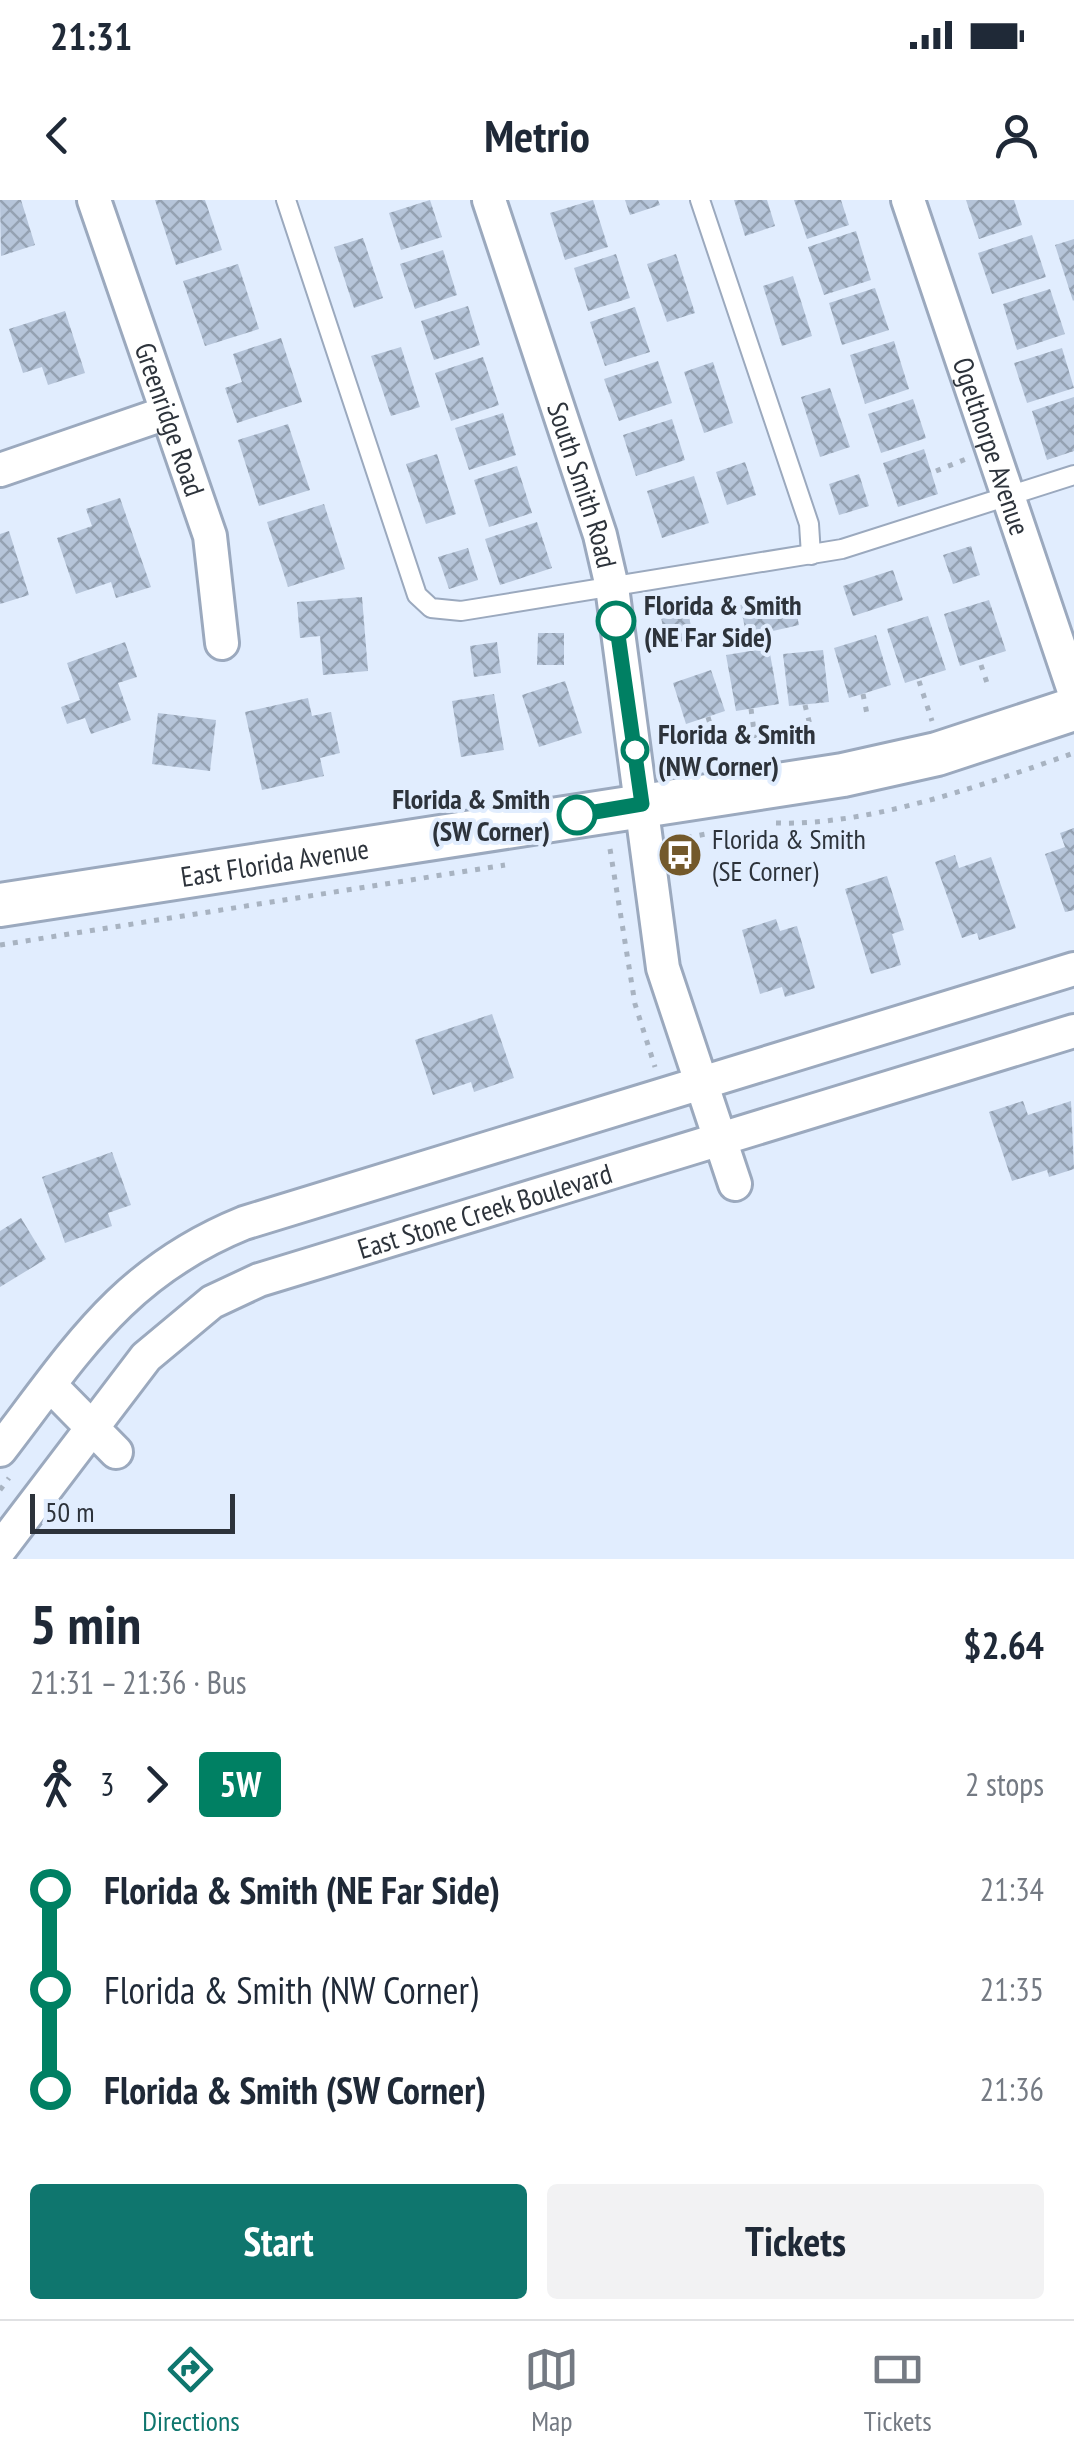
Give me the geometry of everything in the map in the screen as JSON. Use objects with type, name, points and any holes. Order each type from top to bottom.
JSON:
[{"type":"street","name":"Greenridge Road","points":[[94,200],[210,536],[218,576],[222,643]]},
{"type":"street","name":"South Smith Road","points":[[489,200],[600,535],[612,587],[664,968],[735,1184]]},
{"type":"street","name":"Ogelthorpe Avenue","points":[[908,200],[1074,691]]},
{"type":"street","points":[[0,470],[166,413]]},
{"type":"street","name":"East Florida Avenue","points":[[0,905],[862,771],[937,754],[1074,709]]},
{"type":"street","name":"East Stone Creek Boulevard","points":[[0,1450],[86,1336],[132,1288],[204,1239],[244,1222],[1074,969]]},
{"type":"street","name":"East Stone Creek Boulevard","points":[[0,1550],[146,1358],[183,1322],[212,1302],[258,1280],[1074,1032]]},
{"type":"street","points":[[50,1385],[116,1452]]},
{"type":"lane","points":[[286,200],[417,595],[431,608],[461,611],[811,555],[1074,475]]},
{"type":"lane","points":[[700,200],[810,524],[811,555]]},
{"type":"path","points":[[982,665],[988,686]]},
{"type":"path","points":[[864,694],[868,719]]},
{"type":"path","points":[[805,705],[811,729]]},
{"type":"path","points":[[751,709],[756,738]]},
{"type":"path","points":[[708,718],[716,745]]},
{"type":"path","points":[[0,945],[511,864]]},
{"type":"building","points":[[0,200],[21,200],[35,245],[1,256]]},
{"type":"building","points":[[155,200],[205,200],[222,250],[176,265]]},
{"type":"building","points":[[430,200],[442,237],[401,250],[389,213]]},
{"type":"building","points":[[593,200],[608,247],[565,260],[550,213]]},
{"type":"building","points":[[625,200],[658,200],[660,205],[630,215]]},
{"type":"building","points":[[734,200],[767,200],[775,226],[745,236]]},
{"type":"building","points":[[794,200],[841,200],[849,225],[807,239]]},
{"type":"building","points":[[966,200],[1014,200],[1022,225],[979,239]]},
{"type":"building","points":[[856,231],[871,280],[824,295],[808,247]]},
{"type":"building","points":[[1032,235],[1046,277],[992,294],[978,253]]},
{"type":"building","points":[[363,238],[383,298],[354,308],[334,247]]},
{"type":"building","points":[[1074,239],[1074,300],[1073,301],[1055,245]]},
{"type":"building","points":[[443,250],[457,295],[415,309],[400,264]]},
{"type":"building","points":[[616,254],[630,298],[588,311],[574,268]]},
{"type":"building","points":[[676,254],[695,313],[667,322],[647,264]]},
{"type":"building","points":[[238,264],[259,329],[205,346],[183,281]]},
{"type":"building","points":[[793,276],[812,336],[782,346],[763,286]]},
{"type":"building","points":[[875,288],[889,330],[842,345],[829,303]]},
{"type":"building","points":[[1050,289],[1065,334],[1017,350],[1003,304]]},
{"type":"building","points":[[468,306],[480,345],[434,360],[421,321]]},
{"type":"building","points":[[635,307],[650,352],[605,366],[590,322]]},
{"type":"building","points":[[65,311],[85,373],[48,385],[42,367],[23,373],[9,329]]},
{"type":"building","points":[[281,338],[302,402],[237,423],[225,388],[242,382],[233,354]]},
{"type":"building","points":[[894,341],[909,389],[865,404],[850,355]]},
{"type":"building","points":[[401,347],[420,407],[391,416],[371,356]]},
{"type":"building","points":[[1062,348],[1074,388],[1027,403],[1014,363]]},
{"type":"building","points":[[483,357],[499,405],[451,421],[435,373]]},
{"type":"building","points":[[658,361],[672,403],[619,421],[604,379]]},
{"type":"building","points":[[713,362],[733,423],[704,433],[684,372]]},
{"type":"building","points":[[830,388],[850,447],[820,457],[801,397]]},
{"type":"building","points":[[1074,397],[1074,451],[1047,460],[1032,411]]},
{"type":"building","points":[[913,399],[926,438],[881,453],[868,414]]},
{"type":"building","points":[[503,413],[516,455],[469,470],[455,428]]},
{"type":"building","points":[[672,419],[685,460],[636,476],[623,435]]},
{"type":"building","points":[[288,424],[310,490],[259,506],[238,440]]},
{"type":"building","points":[[924,449],[938,494],[898,507],[883,463]]},
{"type":"building","points":[[437,454],[456,514],[426,524],[406,464]]},
{"type":"building","points":[[745,462],[756,495],[727,505],[716,472]]},
{"type":"building","points":[[517,466],[532,513],[489,527],[474,480]]},
{"type":"building","points":[[859,474],[869,506],[839,515],[829,484]]},
{"type":"building","points":[[694,476],[709,523],[662,538],[647,491]]},
{"type":"building","points":[[120,498],[151,587],[116,598],[111,582],[76,594],[57,538],[92,526],[86,509]]},
{"type":"building","points":[[324,504],[345,569],[288,587],[267,522]]},
{"type":"building","points":[[537,522],[552,568],[500,585],[485,539]]},
{"type":"building","points":[[9,531],[29,595],[0,604],[0,534]]},
{"type":"building","points":[[971,546],[980,575],[953,584],[943,555]]},
{"type":"building","points":[[468,548],[478,580],[449,589],[438,557]]},
{"type":"building","points":[[893,570],[903,600],[853,616],[843,586]]},
{"type":"building","points":[[792,593],[799,625],[747,637],[740,605]]},
{"type":"building","points":[[362,597],[368,671],[323,675],[320,636],[300,638],[297,602]]},
{"type":"building","points":[[989,600],[1006,651],[960,666],[944,614]]},
{"type":"building","points":[[688,611],[694,642],[667,648],[661,617]]},
{"type":"building","points":[[928,616],[946,670],[905,683],[887,629]]},
{"type":"building","points":[[538,633],[564,633],[564,665],[537,665]]},
{"type":"building","points":[[876,635],[891,685],[849,698],[834,648]]},
{"type":"building","points":[[125,642],[137,677],[118,683],[131,720],[91,734],[85,718],[67,724],[61,707],[80,700],[67,663]]},
{"type":"building","points":[[497,642],[501,673],[474,677],[470,646]]},
{"type":"building","points":[[769,648],[779,704],[736,711],[726,655]]},
{"type":"building","points":[[823,650],[829,702],[789,706],[783,654]]},
{"type":"building","points":[[711,670],[725,711],[686,724],[673,683]]},
{"type":"building","points":[[565,681],[582,733],[539,747],[522,695]]},
{"type":"building","points":[[494,694],[504,750],[461,757],[452,701]]},
{"type":"building","points":[[308,698],[312,716],[331,712],[340,753],[320,758],[324,776],[262,790],[245,712]]},
{"type":"building","points":[[158,713],[216,720],[210,771],[152,764]]},
{"type":"building","points":[[1074,828],[1074,910],[1065,912],[1045,854],[1065,847],[1060,833]]},
{"type":"building","points":[[955,855],[959,868],[991,857],[1016,928],[979,940],[977,933],[962,938],[935,862]]},
{"type":"building","points":[[887,876],[904,930],[892,934],[901,965],[871,974],[845,889]]},
{"type":"building","points":[[776,919],[780,931],[797,926],[815,988],[785,997],[782,987],[760,994],[742,930]]},
{"type":"building","points":[[492,1014],[514,1078],[474,1092],[471,1082],[433,1095],[415,1040]]},
{"type":"building","points":[[1023,1101],[1028,1115],[1071,1101],[1074,1169],[1049,1177],[1047,1170],[1012,1181],[989,1112]]},
{"type":"building","points":[[112,1152],[131,1205],[108,1213],[112,1226],[65,1243],[42,1177]]},
{"type":"building","points":[[21,1218],[46,1259],[0,1287],[0,1231]]},
{"type":"bus line","name":"5W","points":[[577,815],[642,804],[616,621]]},
{"type":"place","name":"Florida & Smith (NE Far Side)","points":[[616,621]]},
{"type":"place","name":"Florida & Smith (NW Corner)","points":[[635,750]]},
{"type":"place","name":"Florida & Smith (SW Corner)","points":[[577,815]]},
{"type":"place","name":"Florida & Smith (SE Corner)","points":[[680,855]]}]
